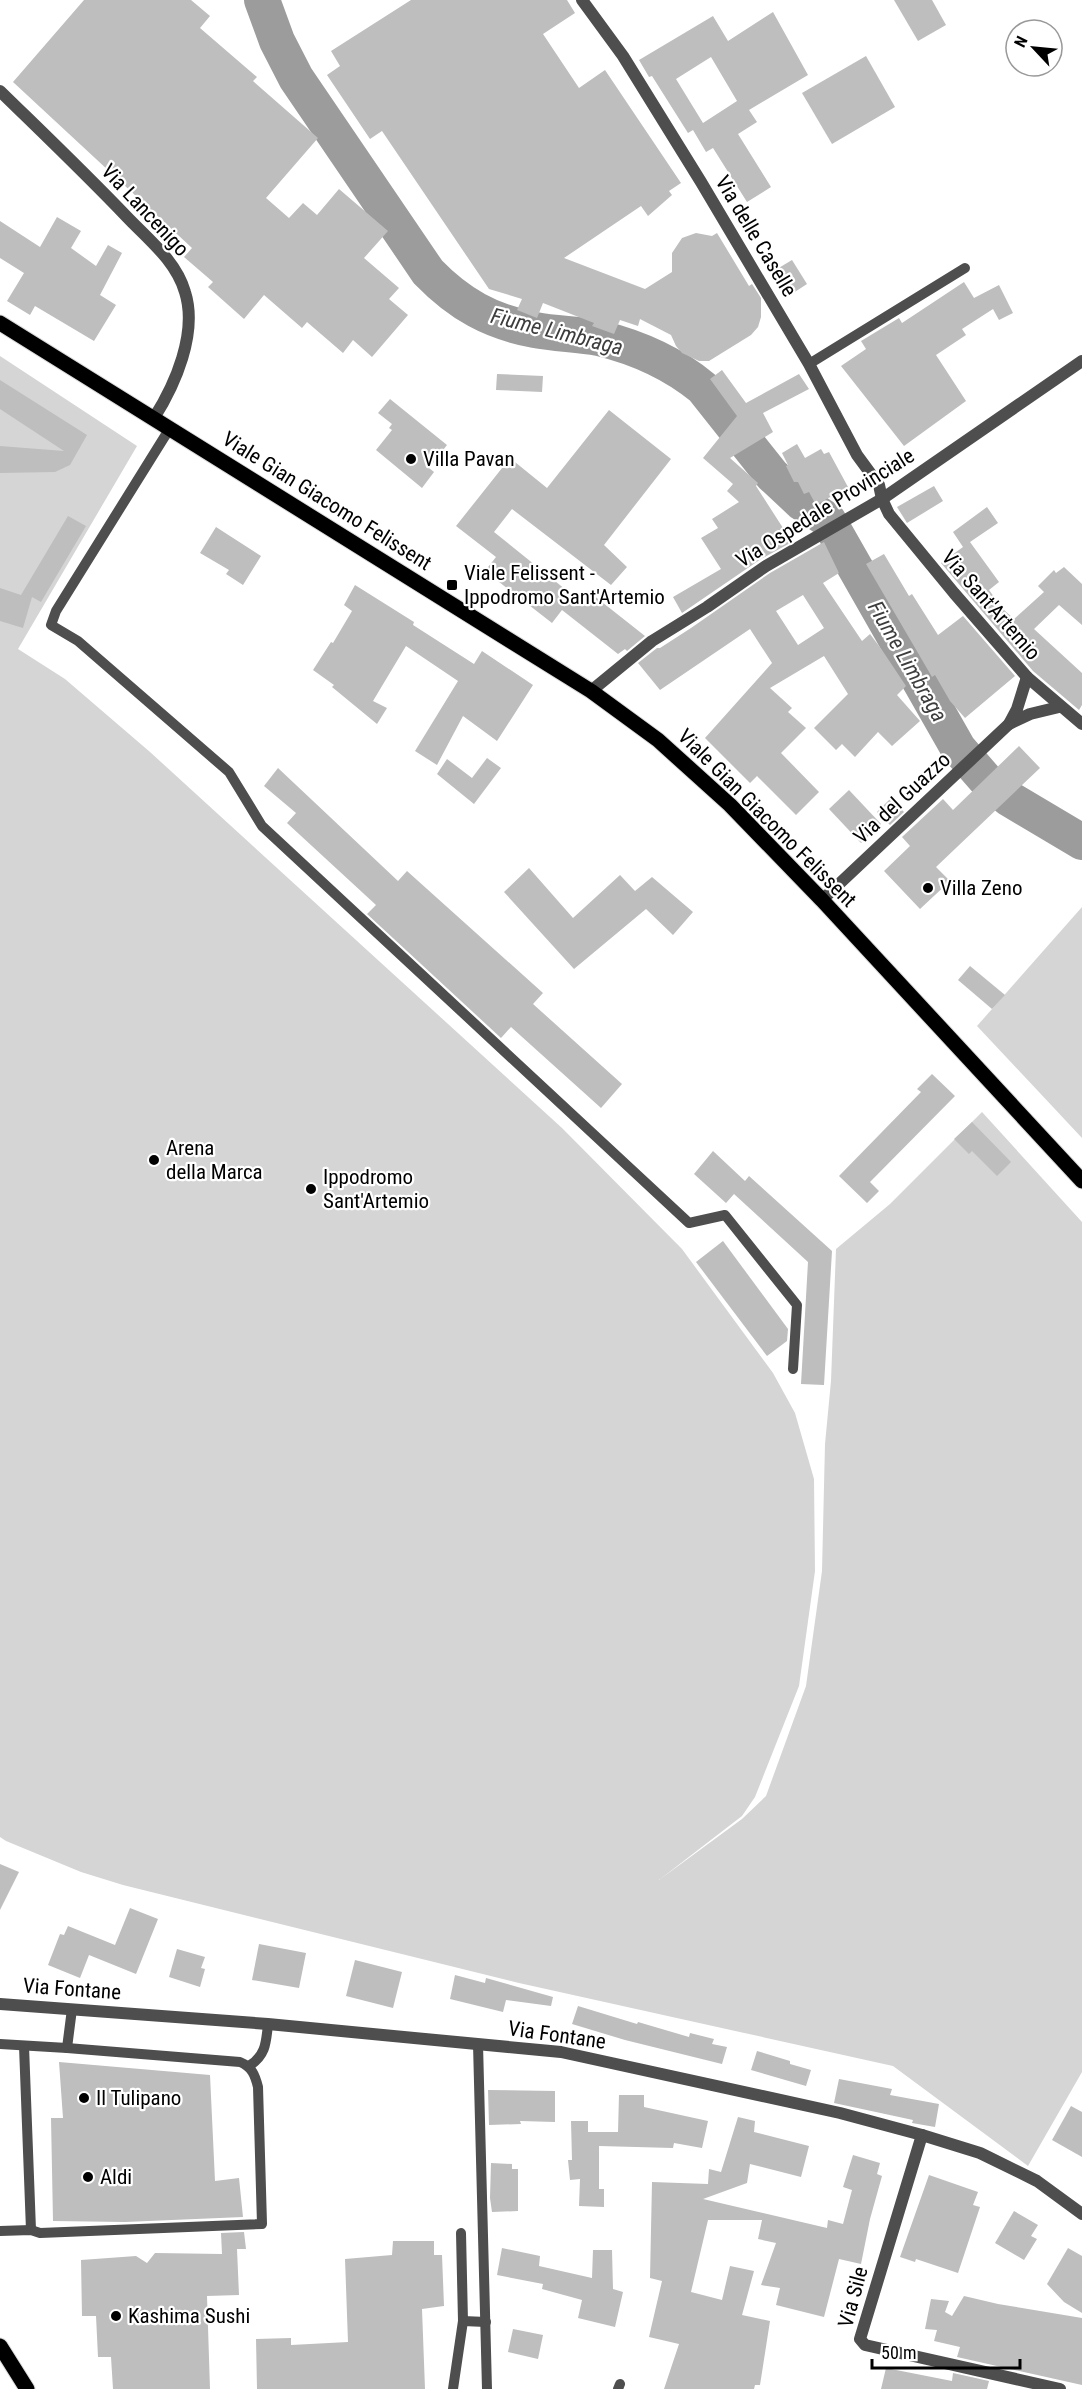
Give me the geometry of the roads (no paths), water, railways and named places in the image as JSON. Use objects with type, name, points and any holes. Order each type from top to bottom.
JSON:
[{"type":"main road","name":"Viale Gian Giacomo Felissent","points":[[0,323],[591,691],[658,740],[691,767],[822,900],[1082,1180]]},
{"type":"main road","points":[[0,2346],[27,2389]]},
{"type":"street","name":"Via delle Caselle","points":[[582,0],[647,93],[809,364],[857,455],[879,485],[882,499]]},
{"type":"street","name":"Via Lancenigo","points":[[0,91],[99,188],[175,267],[186,294],[188,322],[180,366],[167,397],[154,418]]},
{"type":"street","name":"Via Ospedale Provinciale","points":[[591,691],[652,641],[707,607],[766,566],[882,499],[1082,361]]},
{"type":"street","name":"Via Sant'Artemio","points":[[882,499],[890,514],[954,594],[1027,677],[1059,707],[1082,724]]},
{"type":"street","name":"Via del Guazzo","points":[[822,900],[1009,724],[1017,709],[1027,677]]},
{"type":"street","name":"Via del Guazzo","points":[[1009,724],[1044,710],[1059,707]]},
{"type":"street","name":"Via Fontane","points":[[0,2004],[268,2024],[561,2052],[704,2082],[922,2135],[980,2153],[1037,2181],[1082,2214]]},
{"type":"street","name":"Via Sile","points":[[922,2135],[860,2338],[865,2345],[1060,2389]]},
{"type":"lane","points":[[809,364],[965,268]]},
{"type":"lane","points":[[170,428],[56,611],[51,625],[78,641],[229,771],[262,826],[689,1223],[725,1215],[797,1305],[793,1369]]},
{"type":"lane","points":[[67,2048],[72,2009]]},
{"type":"lane","points":[[249,2066],[256,2061],[266,2046],[268,2024]]},
{"type":"lane","points":[[0,2044],[240,2062],[249,2066],[258,2087],[262,2224],[40,2233],[31,2230],[0,2230]]},
{"type":"lane","points":[[477,2044],[487,2389]]},
{"type":"lane","points":[[24,2046],[31,2230]]},
{"type":"lane","points":[[453,2389],[463,2321],[461,2233]]},
{"type":"lane","points":[[463,2321],[486,2322]]},
{"type":"waterway","name":"Fiume Limbraga","points":[[262,0],[277,41],[296,78],[428,272],[464,302],[490,317],[519,327],[599,338],[627,346],[667,364],[703,388],[772,475],[802,503],[828,520],[958,748],[985,779]]},
{"type":"waterway","name":"Fiume Limbraga","points":[[1008,798],[1082,842]]},
{"type":"place","name":"Villa Pavan","points":[[411,459]]},
{"type":"place","name":"Viale Felissent - Ippodromo Sant'Artemio","points":[[452,585]]},
{"type":"place","name":"Villa Zeno","points":[[928,888]]},
{"type":"place","name":"Arena della Marca","points":[[154,1160]]},
{"type":"place","name":"Ippodromo Sant'Artemio","points":[[311,1189]]},
{"type":"place","name":"Il Tulipano","points":[[84,2098]]},
{"type":"place","name":"Aldi","points":[[88,2177]]},
{"type":"place","name":"Kashima Sushi","points":[[116,2316]]}]
